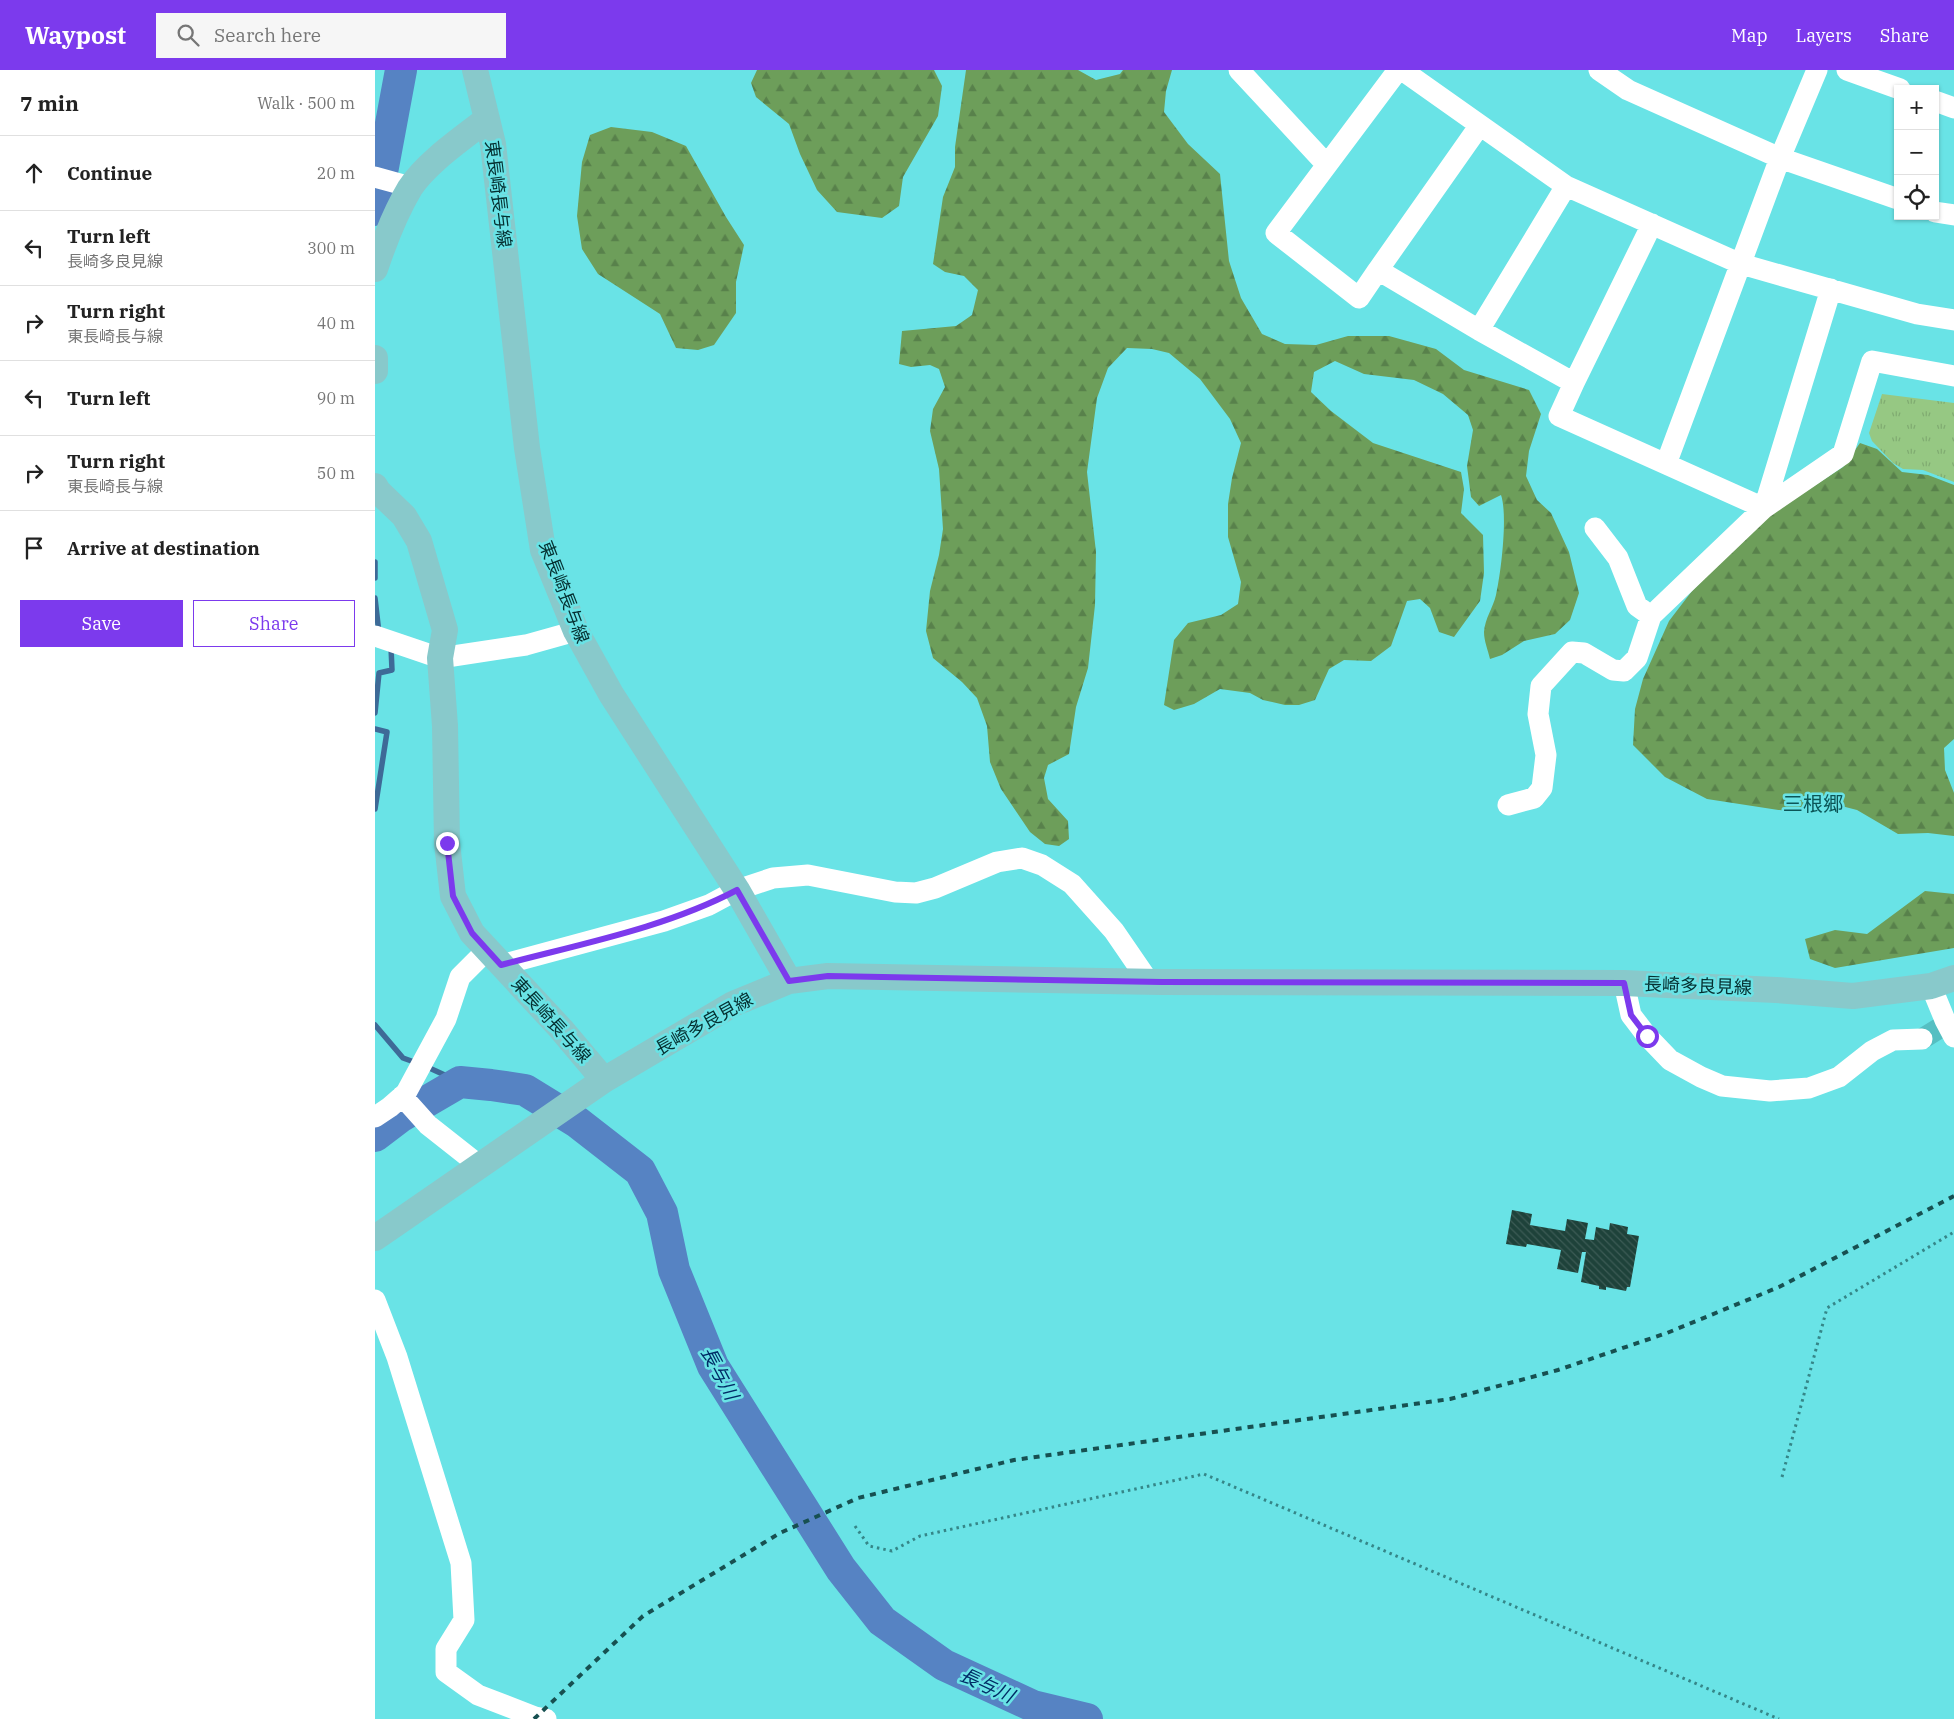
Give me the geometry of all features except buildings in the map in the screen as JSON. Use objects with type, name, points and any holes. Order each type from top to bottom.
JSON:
[{"type":"main road","name":"東長崎長与線","points":[[475,70],[493,144],[527,448],[543,550],[576,631],[611,694],[737,890],[789,981]]},
{"type":"main road","name":"東長崎長与線","points":[[375,269],[386,237],[410,187],[441,155],[487,119]]},
{"type":"main road","points":[[375,358],[375,371]]},
{"type":"main road","name":"東長崎長与線","points":[[375,486],[404,516],[419,541],[445,630],[440,658],[445,726],[447,843],[453,896],[472,933],[561,1029],[596,1086]]},
{"type":"main road","name":"長崎多良見線","points":[[375,1238],[596,1086],[733,1004],[789,981],[828,976],[1149,982],[1624,983],[1776,990],[1853,996],[1943,982]]},
{"type":"street","points":[[1239,70],[1327,165]]},
{"type":"street","points":[[1397,70],[1276,233],[1359,298],[1480,125]]},
{"type":"street","points":[[1402,70],[1566,186],[1741,264],[1917,314],[1954,320]]},
{"type":"street","points":[[1599,70],[1628,90],[1780,158],[1894,198]]},
{"type":"street","points":[[1667,464],[1780,158],[1817,70]]},
{"type":"street","points":[[1847,70],[1894,87]]},
{"type":"street","points":[[1939,102],[1954,108]]},
{"type":"street","points":[[375,178],[410,187]]},
{"type":"street","points":[[1479,330],[1566,186]]},
{"type":"street","points":[[1939,213],[1954,215]]},
{"type":"street","points":[[1652,224],[1559,416],[1764,508]]},
{"type":"street","points":[[1378,270],[1479,330],[1574,383]]},
{"type":"street","points":[[1764,508],[1831,289]]},
{"type":"street","points":[[1508,805],[1534,798],[1542,788],[1546,755],[1538,714],[1541,686],[1572,652],[1584,653],[1613,670],[1624,671],[1637,658],[1651,616],[1764,508],[1843,454],[1872,361],[1954,376]]},
{"type":"street","points":[[1595,528],[1618,558],[1637,606],[1651,616]]},
{"type":"street","points":[[375,636],[440,658],[526,645],[576,631]]},
{"type":"street","points":[[375,1117],[402,1097],[415,1076],[445,1020],[460,977],[494,957],[664,921],[709,905],[737,890],[773,878],[808,875],[895,892],[916,893],[935,888],[997,862],[1021,858],[1042,865],[1072,884],[1114,931],[1149,982]]},
{"type":"street","points":[[1943,982],[1945,1020],[1954,1037]]},
{"type":"street","points":[[1624,983],[1631,1015],[1647,1036],[1670,1060],[1701,1078],[1722,1086],[1770,1091],[1809,1088],[1839,1077],[1872,1051],[1893,1040],[1922,1039]]},
{"type":"street","points":[[402,1097],[429,1125],[480,1166]]},
{"type":"street","points":[[375,1300],[397,1357],[461,1563],[464,1620],[446,1649],[446,1672],[478,1695],[535,1717],[546,1719]]},
{"type":"path","points":[[1782,1476],[1827,1308],[1954,1232]]},
{"type":"path","points":[[855,1526],[869,1546],[891,1551],[920,1536],[1204,1474],[1779,1719]]},
{"type":"green space","points":[[757,70],[934,70],[942,86],[938,116],[903,177],[899,206],[882,218],[837,212],[817,190],[800,154],[789,124],[756,97],[751,83]]},
{"type":"green space","points":[[966,70],[1078,70],[1096,80],[1120,74],[1123,70],[1172,70],[1166,91],[1164,112],[1188,144],[1220,174],[1229,261],[1241,298],[1262,334],[1285,344],[1316,345],[1348,336],[1389,336],[1436,349],[1464,370],[1529,390],[1541,414],[1529,451],[1526,476],[1537,500],[1551,513],[1569,552],[1579,593],[1570,620],[1555,634],[1524,641],[1502,655],[1490,659],[1484,632],[1496,595],[1500,573],[1504,530],[1503,504],[1501,495],[1479,506],[1471,497],[1467,466],[1473,430],[1468,415],[1443,394],[1414,380],[1364,374],[1335,361],[1314,372],[1311,392],[1331,411],[1373,443],[1461,472],[1464,489],[1461,513],[1483,535],[1484,573],[1480,601],[1454,637],[1439,632],[1430,608],[1420,599],[1407,601],[1391,646],[1371,661],[1344,660],[1329,669],[1315,700],[1299,705],[1285,705],[1263,700],[1250,693],[1220,689],[1194,704],[1174,710],[1164,705],[1174,640],[1188,623],[1221,615],[1238,604],[1241,582],[1228,537],[1228,504],[1232,478],[1241,443],[1230,419],[1200,379],[1169,353],[1152,349],[1127,348],[1108,368],[1097,398],[1087,472],[1096,552],[1095,605],[1088,668],[1076,707],[1069,754],[1048,765],[1044,778],[1048,799],[1068,821],[1069,839],[1059,846],[1045,844],[1030,832],[1001,789],[990,762],[987,726],[977,698],[962,682],[933,658],[926,631],[930,591],[943,529],[939,469],[930,431],[933,409],[945,387],[939,369],[930,365],[911,367],[899,364],[902,331],[956,326],[972,315],[978,290],[964,276],[945,272],[933,264],[943,197],[955,167],[955,147]]},
{"type":"green space","points":[[611,127],[652,132],[686,146],[744,245],[736,282],[736,313],[714,345],[698,350],[676,348],[660,314],[598,274],[582,249],[577,216],[582,162],[590,135]]},
{"type":"green space","points":[[1882,394],[1954,403],[1954,482],[1923,470],[1903,469],[1893,463],[1872,441],[1869,433]]},
{"type":"green space","points":[[1860,443],[1877,449],[1902,472],[1928,475],[1954,485],[1954,739],[1944,748],[1945,770],[1954,793],[1954,836],[1928,833],[1898,834],[1857,810],[1818,800],[1792,812],[1707,799],[1665,777],[1633,745],[1635,709],[1643,679],[1669,621],[1692,591],[1765,518],[1843,467]]},
{"type":"green space","points":[[1925,891],[1954,894],[1954,948],[1835,968],[1810,959],[1805,939],[1835,930],[1867,934]]},
{"type":"waterway","points":[[375,210],[401,70]]},
{"type":"waterway","points":[[375,562],[375,578]]},
{"type":"waterway","points":[[375,598],[379,633]]},
{"type":"waterway","points":[[375,713],[379,673],[392,670],[391,647]]},
{"type":"waterway","points":[[375,729],[387,732],[375,809]]},
{"type":"waterway","points":[[375,1025],[403,1058],[417,1063]]},
{"type":"waterway","points":[[425,1066],[460,1082]]},
{"type":"waterway","name":"長与川","points":[[375,1136],[400,1117],[460,1082],[491,1085],[525,1090],[577,1122],[640,1171],[662,1213],[674,1270],[713,1366],[841,1569],[882,1621],[944,1665],[1033,1706],[1087,1719]]},
{"type":"tunnel","points":[[1922,1039],[1954,1019]]},
{"type":"railway","points":[[534,1719],[643,1616],[780,1533],[858,1498],[1014,1460],[1450,1399],[1558,1370],[1667,1333],[1779,1287],[1954,1196]]},
{"type":"district","name":"三根郷","points":[[1813,804]]},
{"type":"route","points":[[447,843],[453,896],[472,933],[501,965],[664,921],[709,905],[737,890],[789,981],[828,976],[1162,982],[1624,983],[1631,1015],[1647,1036]]}]
